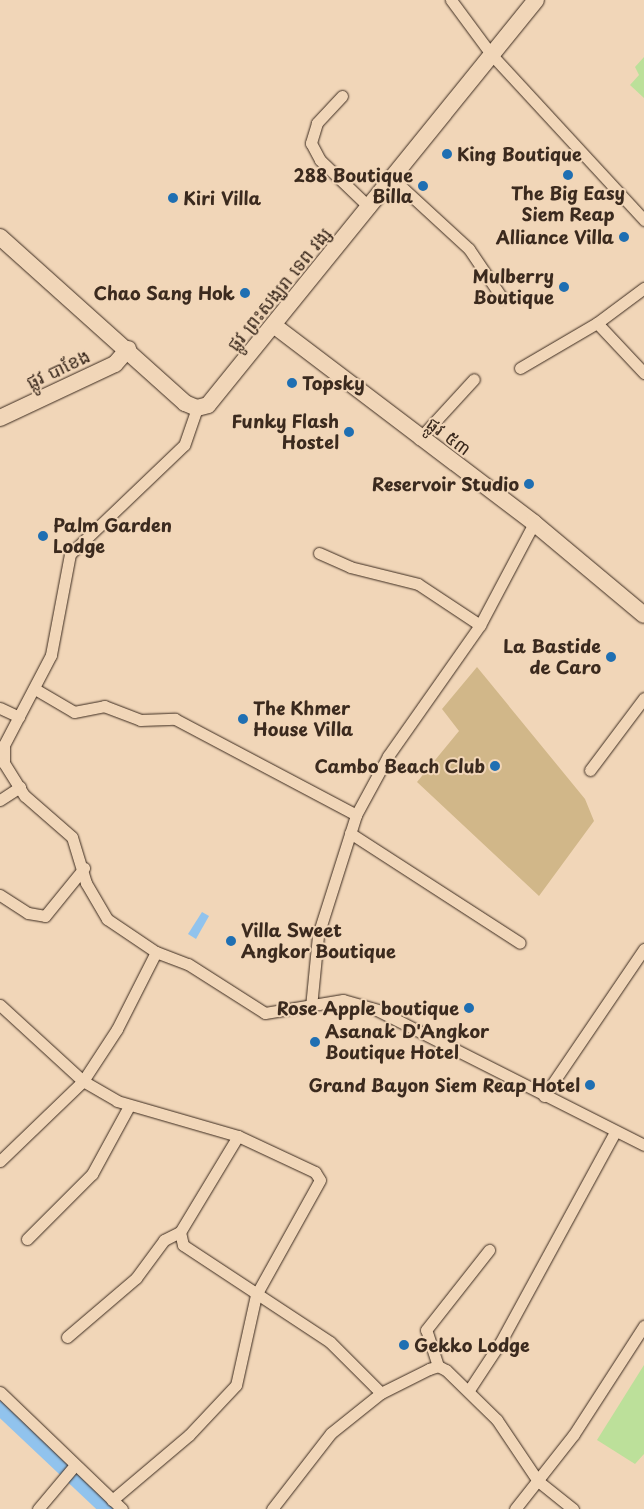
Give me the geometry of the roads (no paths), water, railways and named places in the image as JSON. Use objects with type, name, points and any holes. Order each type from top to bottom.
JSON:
[{"type":"street","points":[[451,0],[491,54],[644,220]]},
{"type":"street","name":"ផ្លូវ ព្រះសង្ឃរា ទេព វង្ស","points":[[197,408],[208,405],[276,327],[491,54],[536,0]]},
{"type":"street","points":[[342,96],[317,123],[311,143],[320,160],[370,208]]},
{"type":"street","points":[[393,179],[469,249],[502,298]]},
{"type":"street","points":[[0,237],[128,349],[185,402],[197,408],[184,445],[72,549],[54,644],[35,689],[4,745],[3,760],[20,787],[72,837],[84,868],[86,883],[107,919],[156,952],[188,964],[265,1013],[311,1007],[343,1000],[378,1010],[544,1096],[644,1145]]},
{"type":"street","points":[[520,368],[598,323],[644,288]]},
{"type":"street","points":[[598,323],[644,373]]},
{"type":"street","name":"ផ្លូវ ៥៣","points":[[276,327],[419,438],[534,523],[644,615]]},
{"type":"street","name":"ផ្លូវ បាខែង","points":[[0,418],[115,364],[128,349]]},
{"type":"street","points":[[419,438],[474,379]]},
{"type":"street","points":[[311,1007],[318,935],[356,815],[388,756],[480,625],[534,523]]},
{"type":"street","points":[[319,553],[418,584],[480,625]]},
{"type":"street","points":[[35,689],[74,712],[104,706],[140,720],[175,720],[356,815]]},
{"type":"street","points":[[590,770],[644,698]]},
{"type":"street","points":[[0,708],[19,717]]},
{"type":"street","points":[[0,800],[20,787]]},
{"type":"street","points":[[350,833],[520,943]]},
{"type":"street","points":[[0,895],[28,913],[45,916],[84,868]]},
{"type":"street","points":[[544,1096],[644,949]]},
{"type":"street","points":[[0,1161],[83,1081],[116,1029],[156,952]]},
{"type":"street","points":[[0,1005],[83,1081],[129,1106],[238,1136],[315,1172],[320,1180],[256,1295],[236,1385],[184,1440],[112,1500]]},
{"type":"street","points":[[28,1238],[92,1174],[129,1106]]},
{"type":"street","points":[[470,1390],[615,1132]]},
{"type":"street","points":[[67,1337],[130,1284],[164,1240],[180,1232],[238,1136]]},
{"type":"street","points":[[180,1232],[189,1251],[330,1342],[381,1393]]},
{"type":"street","points":[[489,1250],[426,1330],[438,1366],[470,1390],[497,1420],[538,1481],[572,1509]]},
{"type":"street","points":[[515,1509],[538,1481],[615,1376],[644,1326]]},
{"type":"street","points":[[272,1509],[331,1433],[381,1393],[438,1366]]},
{"type":"street","points":[[0,1392],[73,1468],[122,1509]]},
{"type":"street","points":[[38,1509],[73,1468]]},
{"type":"water","points":[[202,912],[209,916],[196,939],[188,934]]},
{"type":"waterway","points":[[0,1408],[107,1509]]},
{"type":"place","name":"King Boutique","points":[[447,154]]},
{"type":"place","name":"The Big Easy Siem Reap","points":[[568,175]]},
{"type":"place","name":"288 Boutique Billa","points":[[423,186]]},
{"type":"place","name":"Kiri Villa","points":[[173,198]]},
{"type":"place","name":"Alliance Villa","points":[[624,237]]},
{"type":"place","name":"Mulberry Boutique","points":[[564,287]]},
{"type":"place","name":"Chao Sang Hok","points":[[245,293]]},
{"type":"place","name":"Topsky","points":[[292,383]]},
{"type":"place","name":"Funky Flash Hostel","points":[[349,432]]},
{"type":"place","name":"Reservoir Studio","points":[[529,484]]},
{"type":"place","name":"Palm Garden Lodge","points":[[43,536]]},
{"type":"place","name":"La Bastide de Caro","points":[[611,657]]},
{"type":"place","name":"The Khmer House Villa","points":[[243,719]]},
{"type":"place","name":"Cambo Beach Club","points":[[495,766]]},
{"type":"place","name":"Villa Sweet Angkor Boutique","points":[[231,941]]},
{"type":"place","name":"Rose Apple boutique","points":[[469,1008]]},
{"type":"place","name":"Asanak D'Angkor Boutique Hotel","points":[[315,1042]]},
{"type":"place","name":"Grand Bayon Siem Reap Hotel","points":[[590,1085]]},
{"type":"place","name":"Gekko Lodge","points":[[404,1345]]}]
